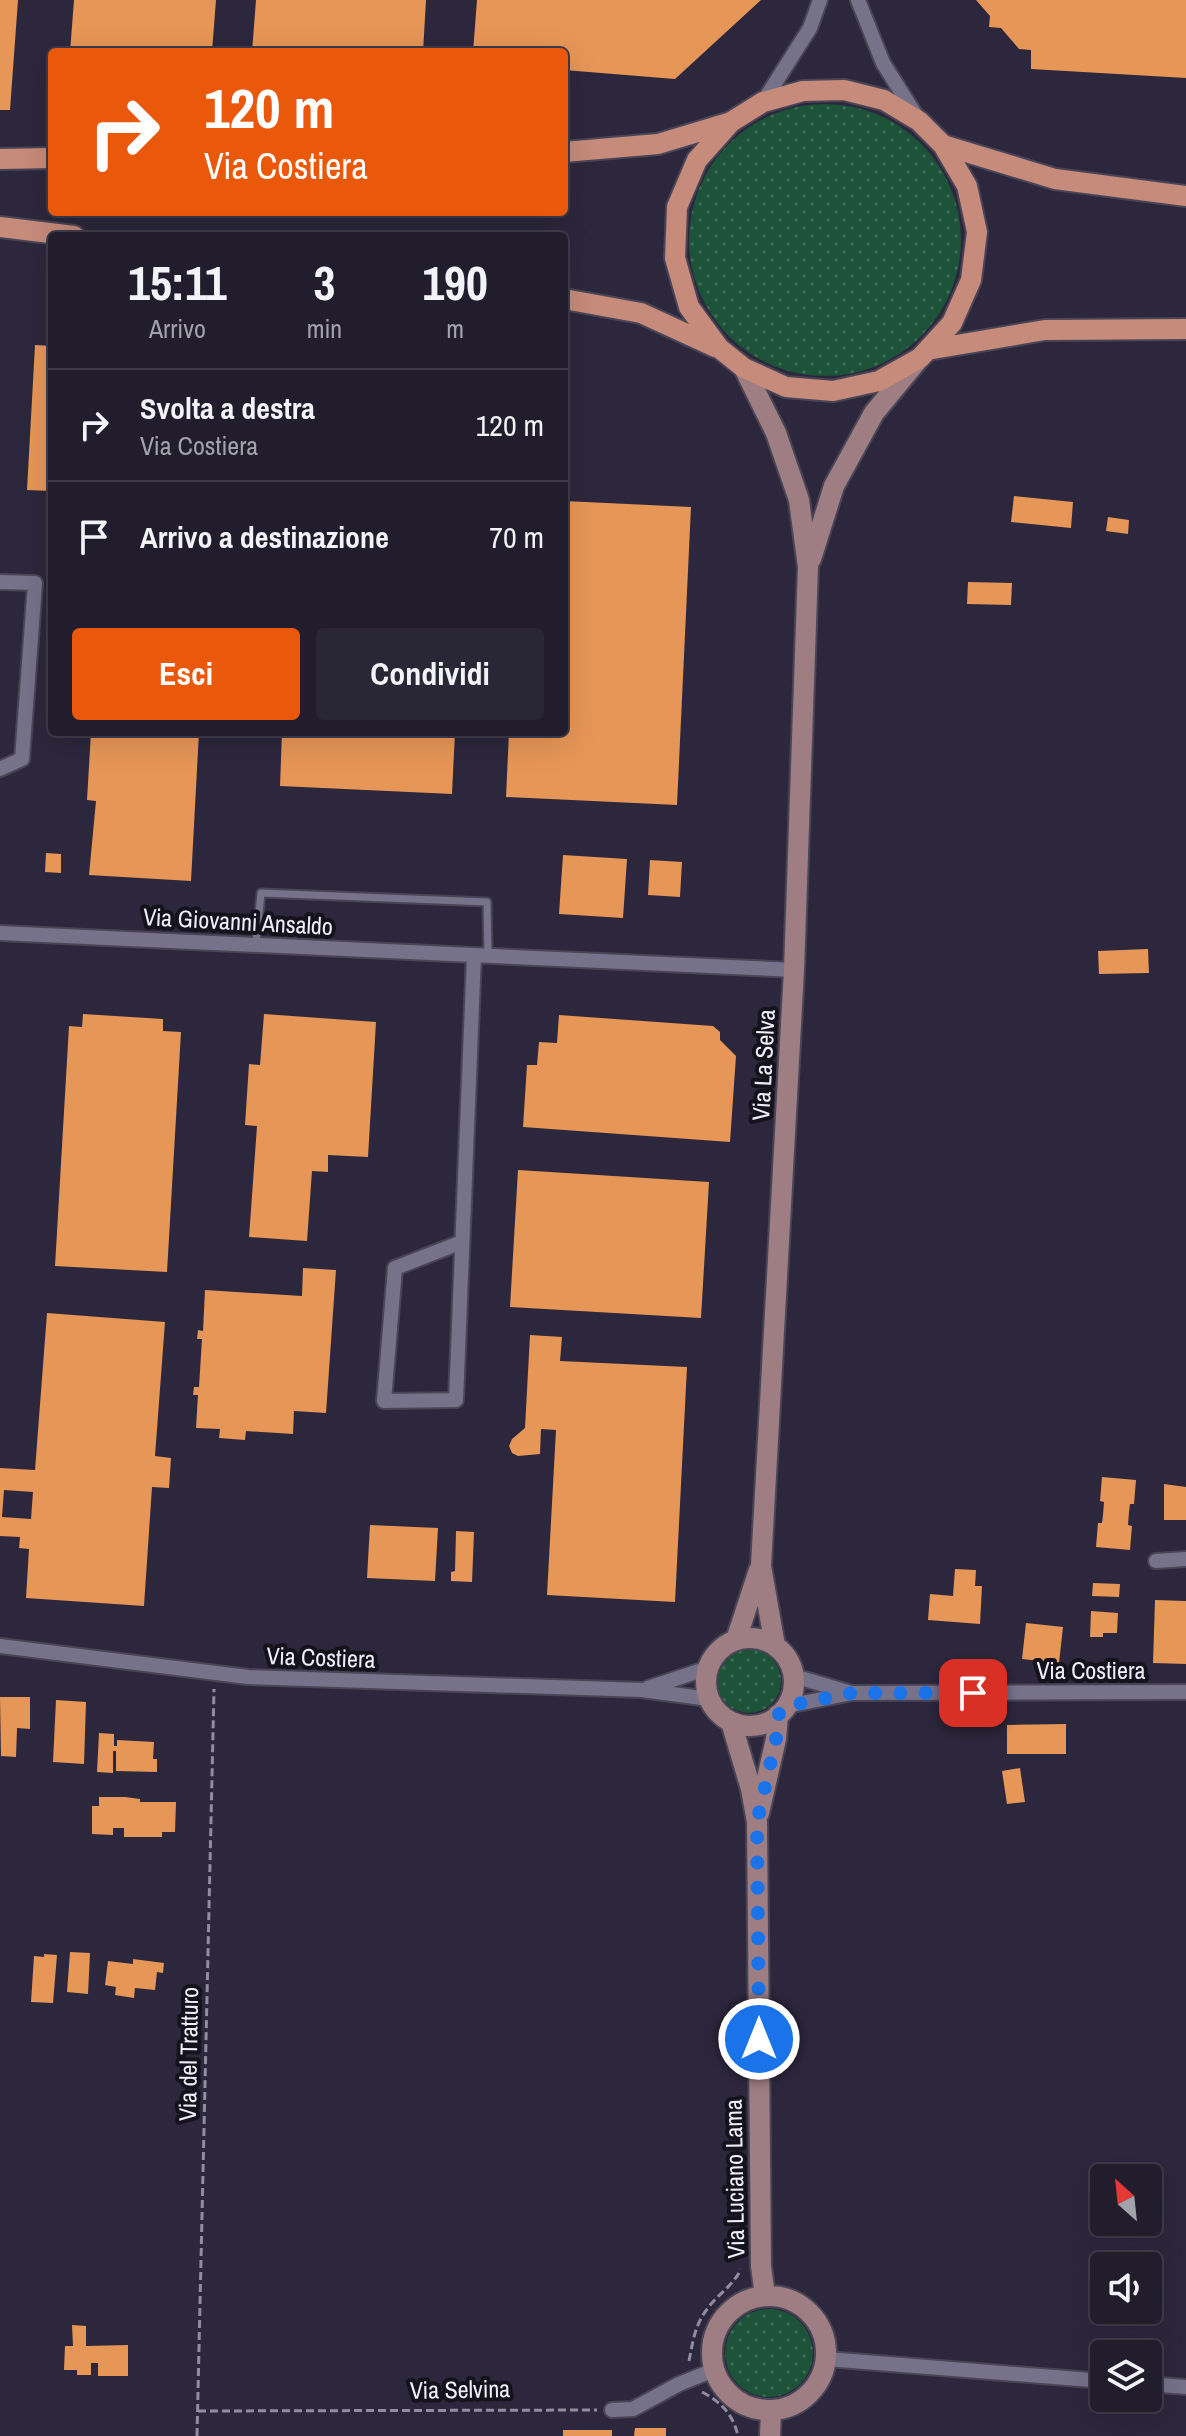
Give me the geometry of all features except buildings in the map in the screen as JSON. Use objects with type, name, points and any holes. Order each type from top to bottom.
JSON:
[{"type":"main road","points":[[568,152],[658,144],[731,122],[763,102],[803,91],[844,90],[884,100],[919,121],[943,145],[967,186],[977,232],[971,280],[952,323],[923,354],[879,381],[833,391],[786,387],[744,368],[719,348],[641,313],[568,300]]},
{"type":"main road","points":[[719,348],[689,307],[675,258],[677,207],[697,160],[731,122]]},
{"type":"main road","points":[[943,145],[1055,179],[1186,196]]},
{"type":"main road","points":[[0,159],[48,158]]},
{"type":"main road","points":[[0,227],[48,233]]},
{"type":"main road","points":[[923,354],[1045,330],[1186,329]]},
{"type":"street","points":[[763,102],[810,28],[820,0]]},
{"type":"street","points":[[858,0],[883,63],[919,121]]},
{"type":"street","name":"Via La Selva","points":[[808,567],[834,486],[874,413],[923,354]]},
{"type":"street","name":"Via La Selva","points":[[744,368],[776,433],[799,500],[808,567],[794,970],[761,1566],[775,1646]]},
{"type":"street","points":[[0,582],[35,583],[22,759],[0,769]]},
{"type":"street","name":"Via Giovanni Ansaldo","points":[[0,933],[794,970]]},
{"type":"street","points":[[462,1242],[395,1268],[384,1401],[456,1400],[462,1242],[481,954]]},
{"type":"street","points":[[1156,1561],[1186,1559]]},
{"type":"street","name":"Via La Selva","points":[[736,1640],[761,1566]]},
{"type":"street","points":[[736,1640],[763,1640],[775,1646],[784,1654],[794,1676],[791,1697],[782,1711],[756,1725],[731,1722],[714,1708],[709,1699],[706,1678],[714,1656],[736,1640]]},
{"type":"street","name":"Via Costiera","points":[[0,1646],[248,1677],[642,1690],[709,1699]]},
{"type":"street","name":"Via Costiera","points":[[642,1690],[708,1668]]},
{"type":"street","name":"Via Costiera","points":[[794,1676],[852,1693]]},
{"type":"street","name":"Via Costiera","points":[[782,1711],[852,1693],[1186,1692]]},
{"type":"street","name":"Via Luciano Lama","points":[[757,1822],[782,1711]]},
{"type":"street","name":"Via Luciano Lama","points":[[731,1722],[751,1789],[757,1822],[761,2266],[765,2296]]},
{"type":"street","points":[[765,2296],[790,2300],[811,2313],[821,2327],[827,2359],[822,2375],[808,2395],[788,2408],[771,2411],[753,2408],[736,2400],[723,2387],[714,2370],[714,2336],[734,2308],[748,2300],[765,2296]]},
{"type":"street","points":[[827,2359],[1090,2380]]},
{"type":"street","points":[[612,2410],[633,2409],[679,2384],[714,2370]]},
{"type":"street","points":[[1162,2385],[1186,2387]]},
{"type":"street","points":[[770,2436],[771,2411]]},
{"type":"lane","points":[[256,943],[261,893],[487,902],[481,954]]},
{"type":"path","name":"Via del Tratturo","points":[[197,2436],[215,1673]]},
{"type":"path","points":[[738,2436],[734,2420],[717,2400],[699,2391],[682,2393],[674,2378],[689,2361],[695,2329],[709,2306],[729,2288],[740,2272],[743,2259]]},
{"type":"path","name":"Via Selvina","points":[[198,2411],[612,2410]]},
{"type":"green space","points":[[812,104],[838,104],[877,114],[901,127],[921,144],[938,164],[951,188],[959,213],[959,267],[951,292],[938,316],[921,336],[901,353],[877,366],[852,374],[812,376],[761,360],[739,345],[720,326],[705,304],[695,280],[689,253],[689,227],[705,176],[720,154],[739,135],[761,120],[785,110]]},
{"type":"green space","points":[[749,1649],[761,1651],[772,1658],[779,1669],[779,1693],[772,1704],[761,1711],[749,1713],[737,1711],[726,1704],[719,1693],[717,1681],[719,1669],[726,1658],[737,1651]]},
{"type":"green space","points":[[769,2309],[786,2312],[800,2322],[810,2336],[813,2353],[810,2370],[800,2384],[786,2394],[769,2397],[752,2394],[738,2384],[728,2370],[725,2353],[728,2336],[738,2322],[752,2312]]},
{"type":"route","points":[[759,2039],[757,1822],[776,1739],[778,1715],[787,1706],[852,1693],[973,1693]]}]
